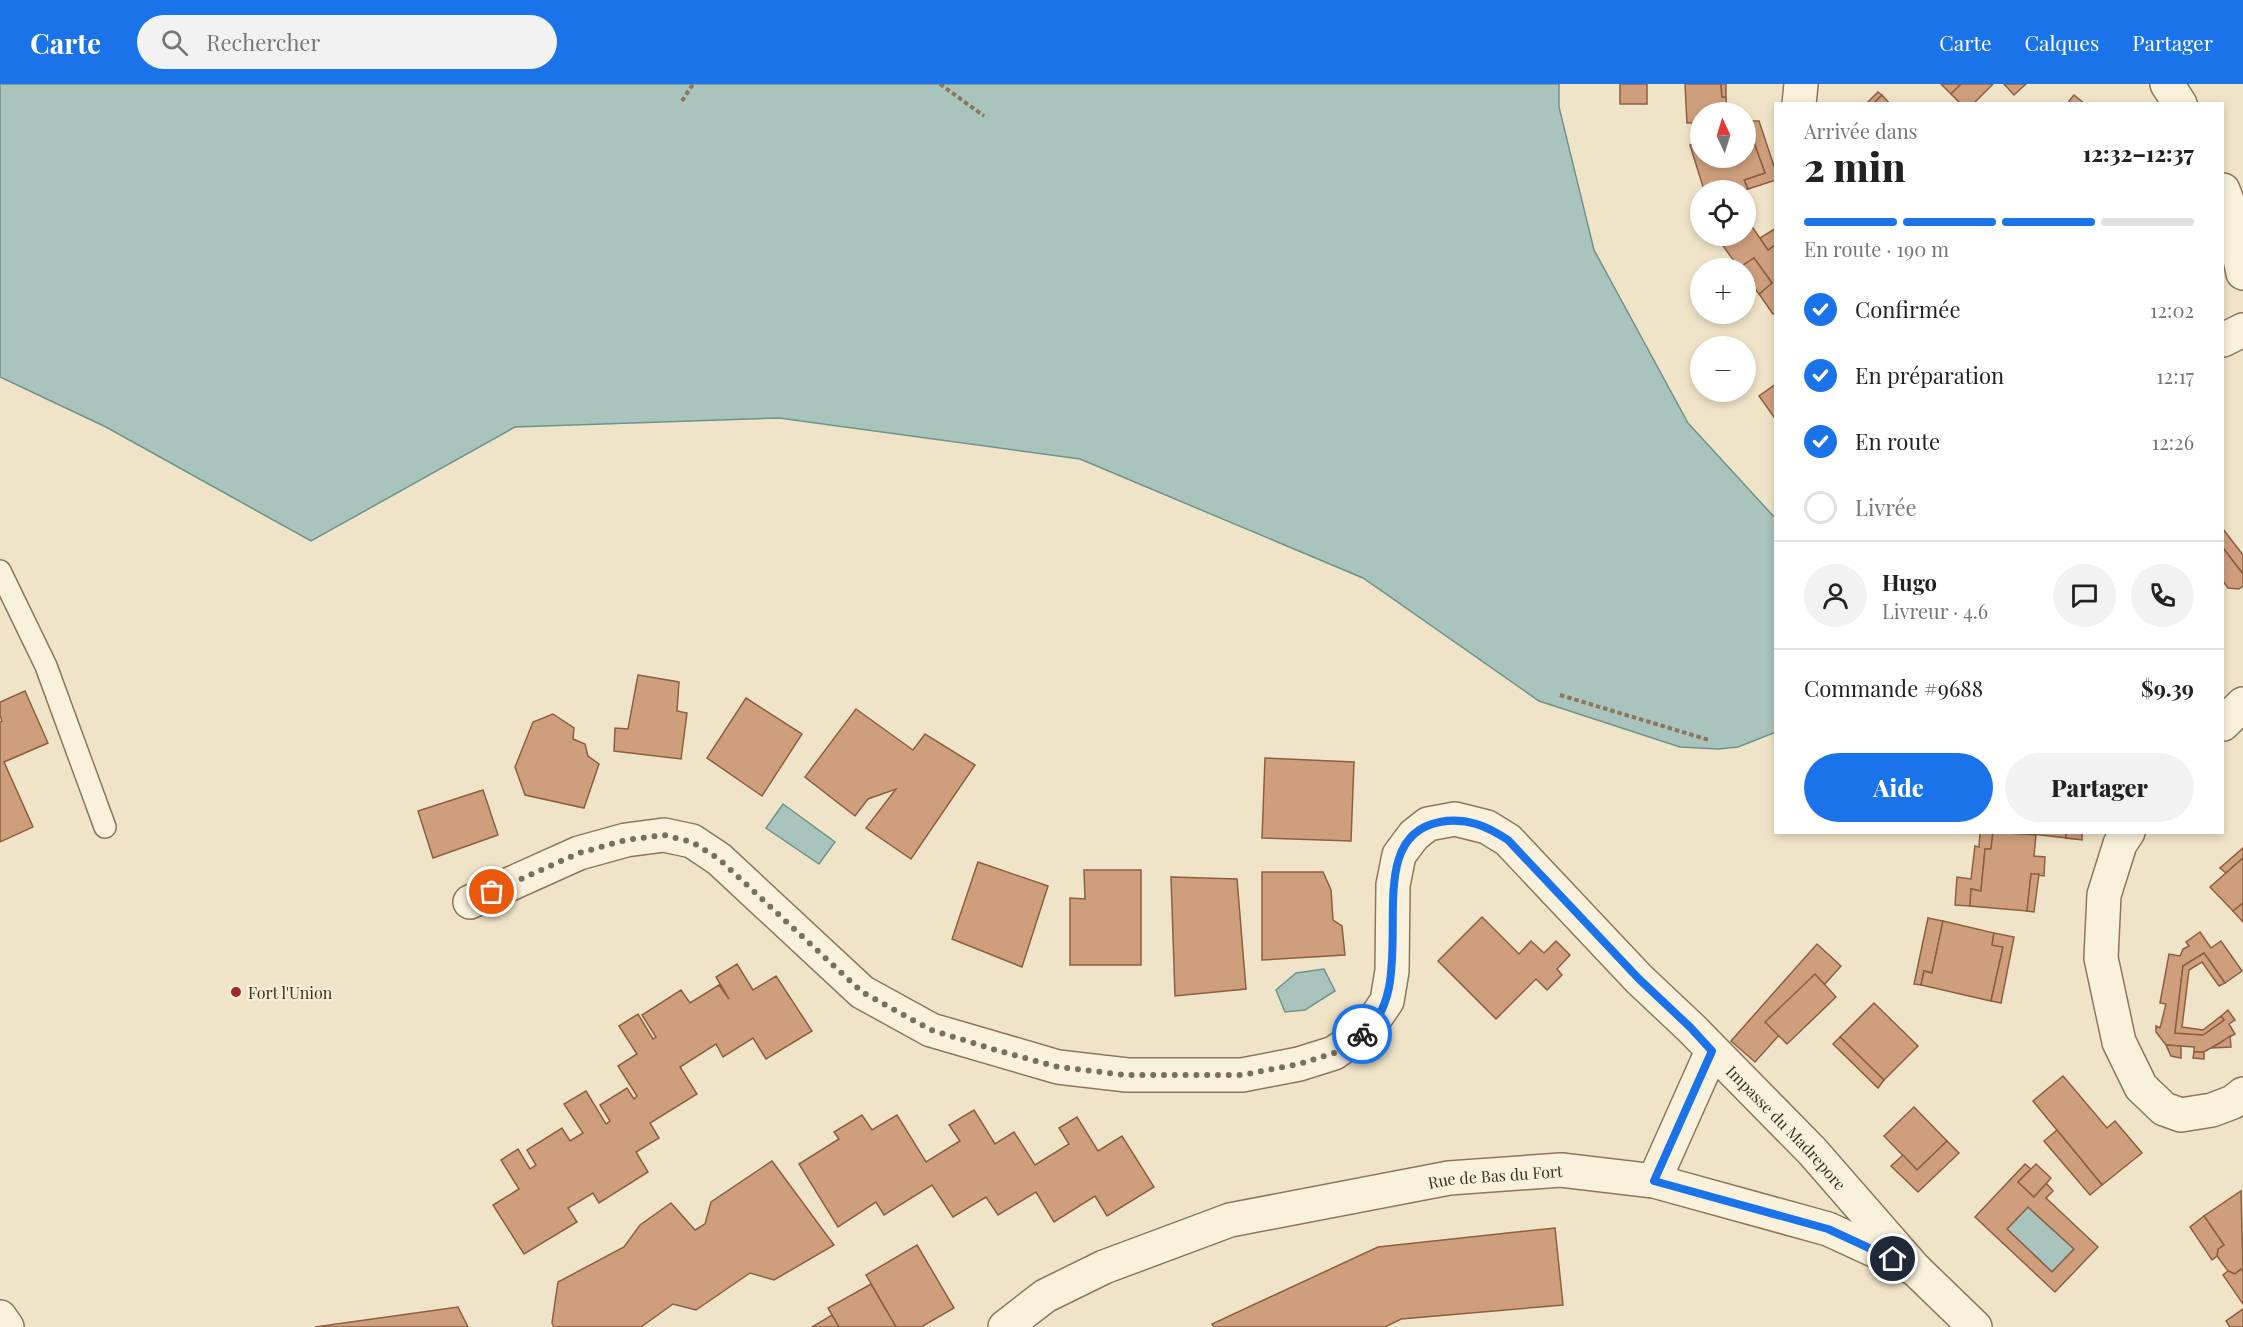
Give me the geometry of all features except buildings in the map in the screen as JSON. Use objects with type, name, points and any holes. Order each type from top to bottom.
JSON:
[{"type":"street","points":[[1799,102],[1800,84]]},
{"type":"street","points":[[2167,84],[2179,102]]},
{"type":"street","points":[[2224,194],[2243,273]]},
{"type":"street","points":[[2224,317],[2243,328],[2224,339]]},
{"type":"street","points":[[2224,723],[2243,704]]},
{"type":"street","name":"Impasse du Madrepore","points":[[470,902],[579,853],[626,840],[664,835],[692,842],[719,859],[862,992],[931,1030],[1058,1067],[1126,1075],[1242,1075],[1299,1064],[1334,1053],[1368,1029],[1387,1001],[1392,971],[1393,885],[1399,855],[1414,835],[1428,824],[1455,819],[1487,826],[1508,840],[1639,979],[1690,1027],[1812,1151],[1915,1269]]},
{"type":"street","points":[[2127,834],[2120,844],[2104,895],[2101,958],[2119,1042],[2141,1087],[2164,1110],[2181,1115],[2212,1110],[2233,1102],[2243,1094]]},
{"type":"street","points":[[1654,1181],[1712,1051]]},
{"type":"street","name":"Rue de Bas du Fort","points":[[1005,1327],[1045,1296],[1104,1267],[1230,1220],[1449,1178],[1561,1170],[1654,1181],[1828,1229],[1915,1269],[1976,1327]]},
{"type":"street","points":[[0,1317],[7,1327]]},
{"type":"lane","points":[[0,571],[46,666],[105,827]]},
{"type":"path","points":[[682,101],[693,84]]},
{"type":"path","points":[[940,84],[984,116]]},
{"type":"path","points":[[1560,695],[1709,740]]},
{"type":"water","points":[[0,84],[1559,84],[1559,107],[1594,250],[1688,423],[1774,517],[1774,733],[1738,747],[1718,749],[1680,747],[1539,701],[1363,578],[1080,459],[779,418],[515,427],[311,541],[106,427],[0,377]]},
{"type":"water","points":[[783,804],[835,842],[819,864],[766,828]]},
{"type":"water","points":[[1324,969],[1335,991],[1305,1010],[1285,1012],[1276,990],[1296,973]]},
{"type":"water","points":[[2028,1207],[2074,1249],[2052,1272],[2007,1229]]},
{"type":"way so far","points":[[492,892],[579,853],[626,840],[664,835],[692,842],[719,859],[862,992],[931,1030],[996,1050],[1058,1067],[1126,1075],[1242,1075],[1299,1064],[1334,1053],[1362,1034]]},
{"type":"place","name":"Fort l'Union","points":[[236,992]]},
{"type":"route","points":[[1362,1034],[1387,1001],[1392,971],[1393,885],[1399,855],[1414,835],[1428,824],[1455,819],[1487,826],[1508,840],[1639,979],[1712,1051],[1654,1181],[1828,1229],[1893,1259]]}]
